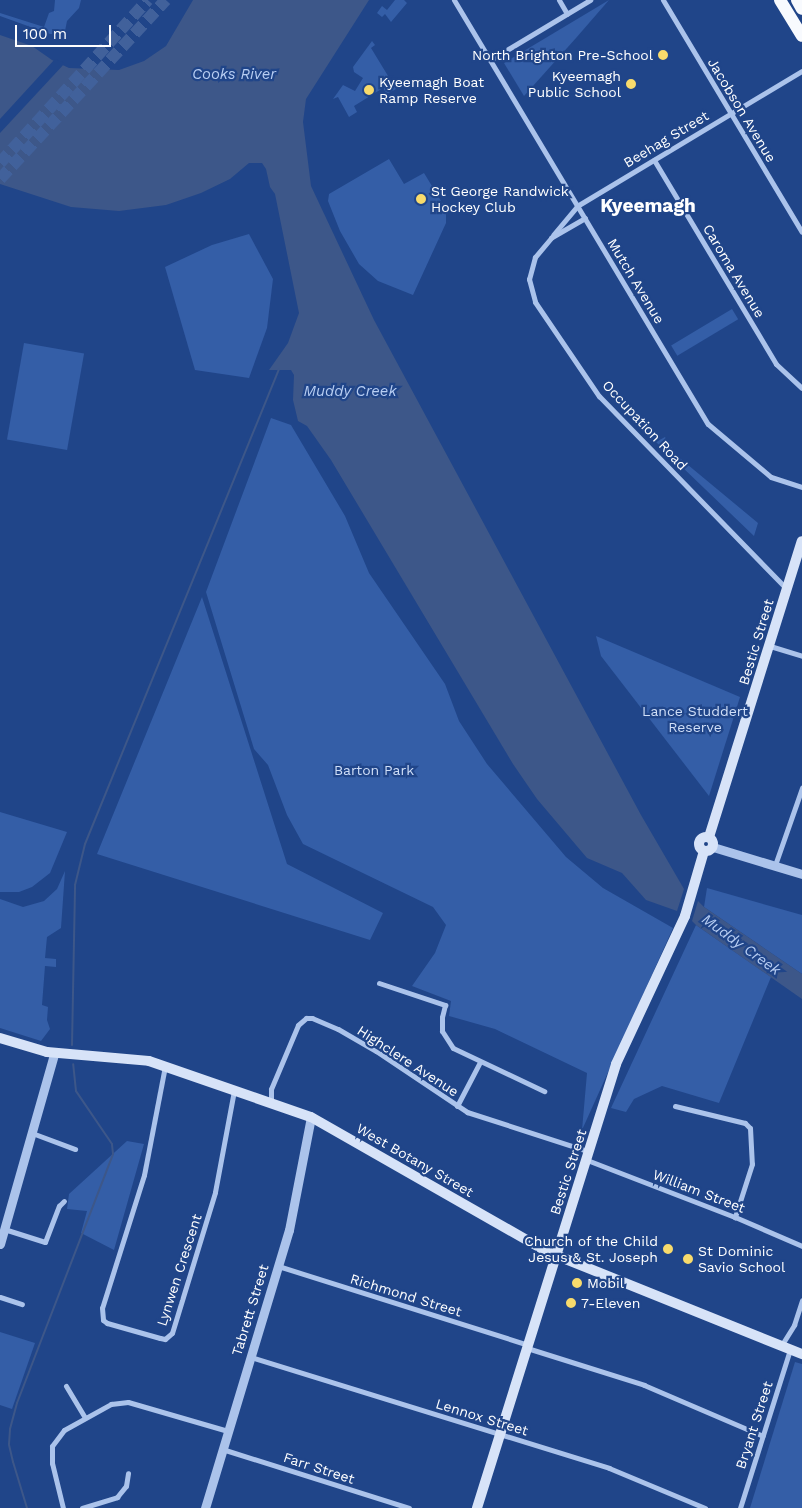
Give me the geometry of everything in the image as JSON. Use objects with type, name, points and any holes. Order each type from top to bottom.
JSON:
[{"type":"highway","points":[[780,0],[802,36]]},
{"type":"highway","points":[[797,0],[802,9]]},
{"type":"main road","name":"Bestic Street","points":[[477,1508],[616,1064],[685,916],[709,845],[802,541]]},
{"type":"main road","name":"West Botany Street","points":[[0,1038],[54,1054],[137,1058],[311,1117],[556,1256],[802,1354]]},
{"type":"street","name":"Mutch Avenue","points":[[454,0],[708,424],[771,477],[802,487]]},
{"type":"street","points":[[559,0],[567,14]]},
{"type":"street","points":[[490,60],[590,0]]},
{"type":"street","name":"Jacobson Avenue","points":[[663,0],[802,232]]},
{"type":"street","name":"Beehag Street","points":[[551,238],[577,206],[802,71]]},
{"type":"street","name":"Caroma Avenue","points":[[654,160],[776,364],[802,388]]},
{"type":"street","name":"Occupation Road","points":[[585,218],[551,238],[535,257],[530,273],[531,291],[538,307],[599,396],[787,590]]},
{"type":"street","points":[[770,646],[802,656]]},
{"type":"street","points":[[775,865],[802,788]]},
{"type":"street","points":[[709,845],[802,874]]},
{"type":"street","points":[[379,983],[445,1005],[442,1017],[442,1030],[453,1048],[480,1062],[501,1069],[544,1091]]},
{"type":"street","name":"Highclere Avenue","points":[[271,1102],[271,1089],[302,1020],[312,1018],[338,1029],[376,1051],[467,1112],[587,1155]]},
{"type":"street","points":[[0,1244],[54,1054]]},
{"type":"street","points":[[457,1106],[480,1062]]},
{"type":"street","name":"Lynwen Crescent","points":[[165,1066],[144,1175],[102,1308],[103,1320],[107,1323],[160,1338],[165,1338],[172,1333],[215,1192],[234,1090]]},
{"type":"street","points":[[675,1106],[745,1123],[750,1128],[752,1164],[735,1217]]},
{"type":"street","name":"Tabrett Street","points":[[206,1508],[292,1215],[311,1117]]},
{"type":"street","points":[[32,1133],[75,1149]]},
{"type":"street","name":"William Street","points":[[587,1155],[802,1246]]},
{"type":"street","points":[[4,1229],[46,1242],[59,1206],[64,1201]]},
{"type":"street","name":"Richmond Street","points":[[278,1266],[644,1385],[763,1436]]},
{"type":"street","points":[[0,1297],[22,1304]]},
{"type":"street","name":"Bryant Street","points":[[740,1508],[763,1436],[786,1348],[802,1300]]},
{"type":"street","name":"Lennox Street","points":[[250,1357],[608,1468],[705,1508]]},
{"type":"street","points":[[66,1386],[85,1418]]},
{"type":"street","points":[[63,1508],[52,1463],[52,1446],[64,1430],[111,1404],[128,1402],[228,1431]]},
{"type":"street","name":"Farr Street","points":[[222,1449],[409,1508]]},
{"type":"street","points":[[82,1508],[117,1497],[126,1486],[128,1473]]},
{"type":"green space","points":[[55,0],[81,0],[79,8],[67,21],[64,36],[61,36],[61,30],[55,30],[53,34],[50,34],[0,16],[0,13],[44,27],[49,13],[54,11]]},
{"type":"green space","points":[[395,0],[404,0],[407,3],[391,22],[385,14],[382,17],[377,13],[382,6],[387,10]]},
{"type":"green space","points":[[609,0],[576,38],[524,96],[504,63]]},
{"type":"green space","points":[[372,41],[375,45],[371,48],[396,89],[387,94],[383,88],[354,106],[357,112],[349,117],[338,97],[333,99],[343,85],[355,91],[363,78],[354,72],[353,67]]},
{"type":"green space","points":[[389,159],[404,184],[424,173],[446,209],[446,223],[413,295],[378,281],[359,264],[340,231],[328,201],[329,194]]},
{"type":"green space","points":[[249,234],[273,279],[267,328],[249,378],[195,370],[165,267],[212,245]]},
{"type":"green space","points":[[732,309],[738,319],[677,356],[671,346]]},
{"type":"green space","points":[[24,343],[84,354],[67,450],[7,440]]},
{"type":"green space","name":"Barton Park","points":[[271,418],[291,425],[345,516],[369,573],[445,684],[459,721],[487,764],[566,857],[603,888],[673,928],[582,1130],[587,1073],[495,1029],[449,1016],[451,1001],[412,986],[435,953],[446,925],[433,907],[303,844],[287,815],[268,765],[254,749],[206,592]]},
{"type":"green space","points":[[665,437],[676,455],[758,523],[754,536],[656,442]]},
{"type":"green space","points":[[202,597],[287,864],[383,913],[370,940],[97,854]]},
{"type":"green space","name":"Lance Studdert Reserve","points":[[596,636],[740,697],[709,796],[601,656]]},
{"type":"green space","points":[[0,812],[67,832],[50,873],[32,887],[19,892],[0,892]]},
{"type":"green space","points":[[65,871],[61,928],[47,937],[45,958],[56,959],[56,967],[45,966],[42,1005],[48,1007],[47,1020],[50,1029],[41,1041],[0,1028],[0,899],[23,907],[44,901],[57,889]]},
{"type":"green space","points":[[707,888],[802,915],[802,974],[704,907]]},
{"type":"green space","points":[[696,925],[771,977],[719,1103],[662,1086],[634,1099],[626,1112],[611,1108]]},
{"type":"green space","points":[[127,1141],[144,1144],[114,1250],[81,1233],[87,1211],[67,1209],[69,1194]]},
{"type":"green space","points":[[0,1332],[35,1343],[12,1409],[0,1405]]},
{"type":"green space","points":[[795,1362],[802,1364],[802,1508],[750,1508]]},
{"type":"water","points":[[193,0],[369,0],[306,99],[303,122],[311,186],[374,320],[641,815],[684,889],[677,911],[646,900],[622,873],[587,858],[537,799],[513,764],[331,460],[307,426],[298,421],[293,400],[294,375],[291,370],[269,370],[288,343],[299,313],[275,194],[270,187],[266,169],[262,163],[249,163],[230,179],[201,193],[166,205],[119,211],[71,207],[0,184],[0,35],[32,46],[52,60],[69,68],[119,70],[144,61],[166,46]]},
{"type":"water","name":"Muddy Creek","points":[[698,901],[802,974],[802,999],[696,925],[692,921]]},
{"type":"pier","points":[[55,59],[65,63],[0,133],[0,119]]},
{"type":"waterway","points":[[72,1045],[75,885],[85,844],[279,369]]},
{"type":"waterway","points":[[27,1508],[9,1444],[10,1429],[17,1403],[113,1154],[112,1144],[76,1091],[73,1064]]},
{"type":"tunnel","points":[[0,163],[148,0]]},
{"type":"tunnel","points":[[0,179],[166,0]]},
{"type":"place","name":"North Brighton Pre-School","points":[[663,55]]},
{"type":"place","name":"Kyeemagh Public School","points":[[631,84]]},
{"type":"place","name":"Kyeemagh Boat Ramp Reserve","points":[[369,90]]},
{"type":"place","name":"St George Randwick Hockey Club","points":[[421,199]]},
{"type":"place","name":"Church of the Child Jesus & St. Joseph","points":[[668,1249]]},
{"type":"place","name":"St Dominic Savio School","points":[[688,1259]]},
{"type":"place","name":"Mobil","points":[[577,1283]]},
{"type":"place","name":"7-Eleven","points":[[571,1303]]},
{"type":"district","name":"Kyeemagh","points":[[648,206]]},
{"type":"water label","name":"Cooks River","points":[[234,75]]}]
